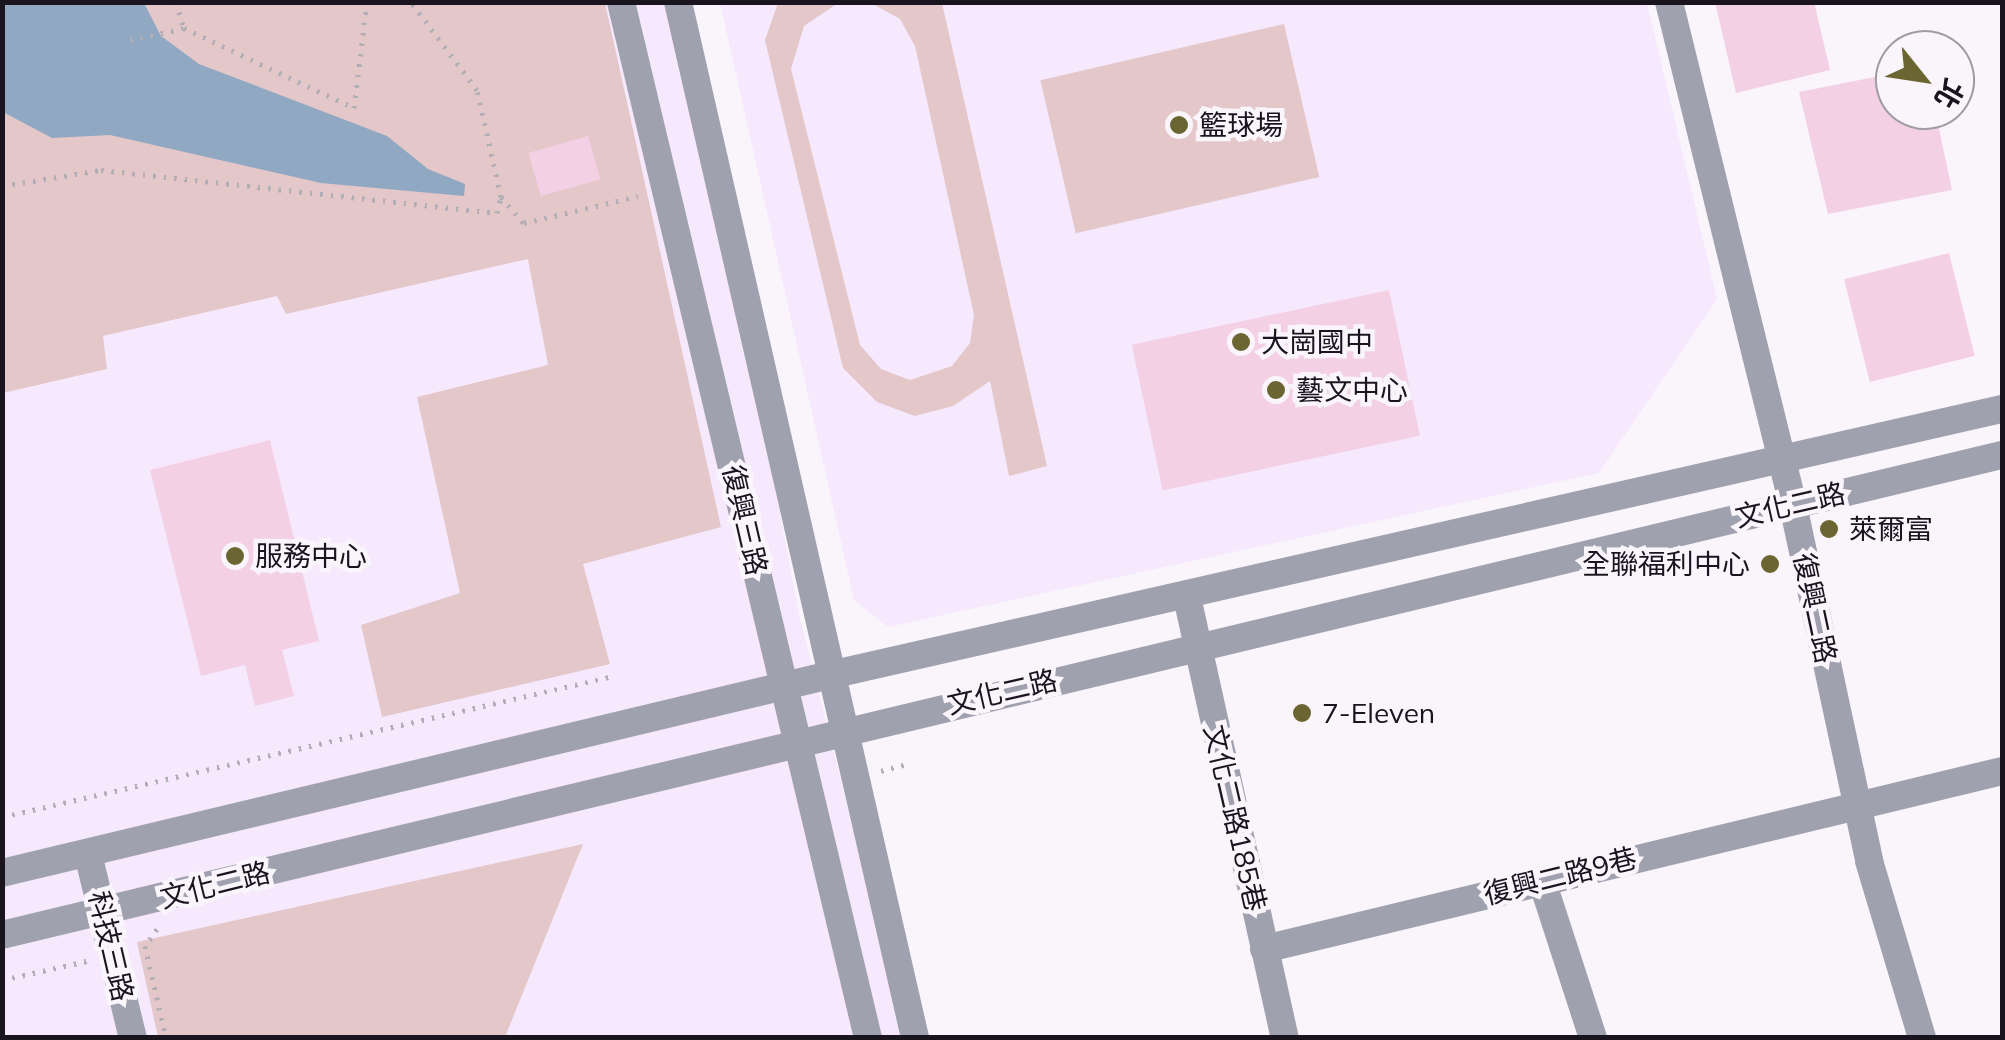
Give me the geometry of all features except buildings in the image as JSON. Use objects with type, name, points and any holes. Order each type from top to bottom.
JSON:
[{"type":"street","name":"復興三路","points":[[621,2],[868,1038]]},
{"type":"street","name":"復興三路","points":[[678,2],[914,1038]]},
{"type":"street","name":"復興二路","points":[[1669,2],[1783,461],[1855,801],[1922,1038]]},
{"type":"street","name":"文化二路","points":[[2,873],[830,675],[1188,597],[2002,409]]},
{"type":"street","name":"文化二路","points":[[2,935],[842,729],[2002,455]]},
{"type":"street","name":"文化二路185巷","points":[[1188,597],[1285,1038]]},
{"type":"street","name":"復興二路9巷","points":[[1264,949],[1855,801],[2002,771]]},
{"type":"street","name":"科技三路","points":[[88,854],[133,1038]]},
{"type":"street","points":[[1542,880],[1593,1038]]},
{"type":"path","points":[[176,2],[184,28]]},
{"type":"path","points":[[130,40],[184,28],[354,108],[367,2]]},
{"type":"path","points":[[2,186],[101,170],[476,215],[497,213],[501,197],[477,90],[411,2]]},
{"type":"path","points":[[501,197],[524,223],[667,190]]},
{"type":"path","points":[[2,817],[613,676]]},
{"type":"path","points":[[166,1038],[145,946],[155,930],[174,925]]},
{"type":"path","points":[[2,980],[99,958]]},
{"type":"shaded area","points":[[2,3],[675,3],[717,178],[799,614],[906,1037],[3,1037]]},
{"type":"shaded area","points":[[2,3],[605,3],[721,527],[583,564],[610,664],[382,717],[361,625],[460,593],[417,397],[548,365],[528,259],[286,314],[277,296],[103,336],[107,369],[3,393]]},
{"type":"shaded area","name":"大崗國中","points":[[720,3],[1647,3],[1717,299],[1599,473],[888,627],[854,600]]},
{"type":"shaded area","points":[[778,3],[838,3],[804,26],[791,69],[860,345],[881,369],[910,380],[952,366],[970,343],[974,315],[915,46],[900,19],[871,3],[942,3],[1047,466],[1009,476],[990,381],[953,406],[915,416],[877,402],[843,368],[765,40]]},
{"type":"shaded area","name":"籃球場","points":[[1284,24],[1319,177],[1076,233],[1040,80]]},
{"type":"shaded area","points":[[583,844],[505,1037],[158,1037],[137,942]]},
{"type":"water","points":[[2,3],[144,3],[161,36],[199,64],[387,136],[428,169],[465,184],[464,196],[321,183],[110,135],[52,138],[3,112]]},
{"type":"place","name":"籃球場","points":[[1179,125]]},
{"type":"place","name":"大崗國中","points":[[1241,342]]},
{"type":"place","name":"藝文中心","points":[[1276,390]]},
{"type":"place","name":"萊爾富","points":[[1829,529]]},
{"type":"place","name":"服務中心","points":[[235,556]]},
{"type":"place","name":"全聯福利中心","points":[[1770,564]]},
{"type":"place","name":"7-Eleven","points":[[1302,713]]}]
